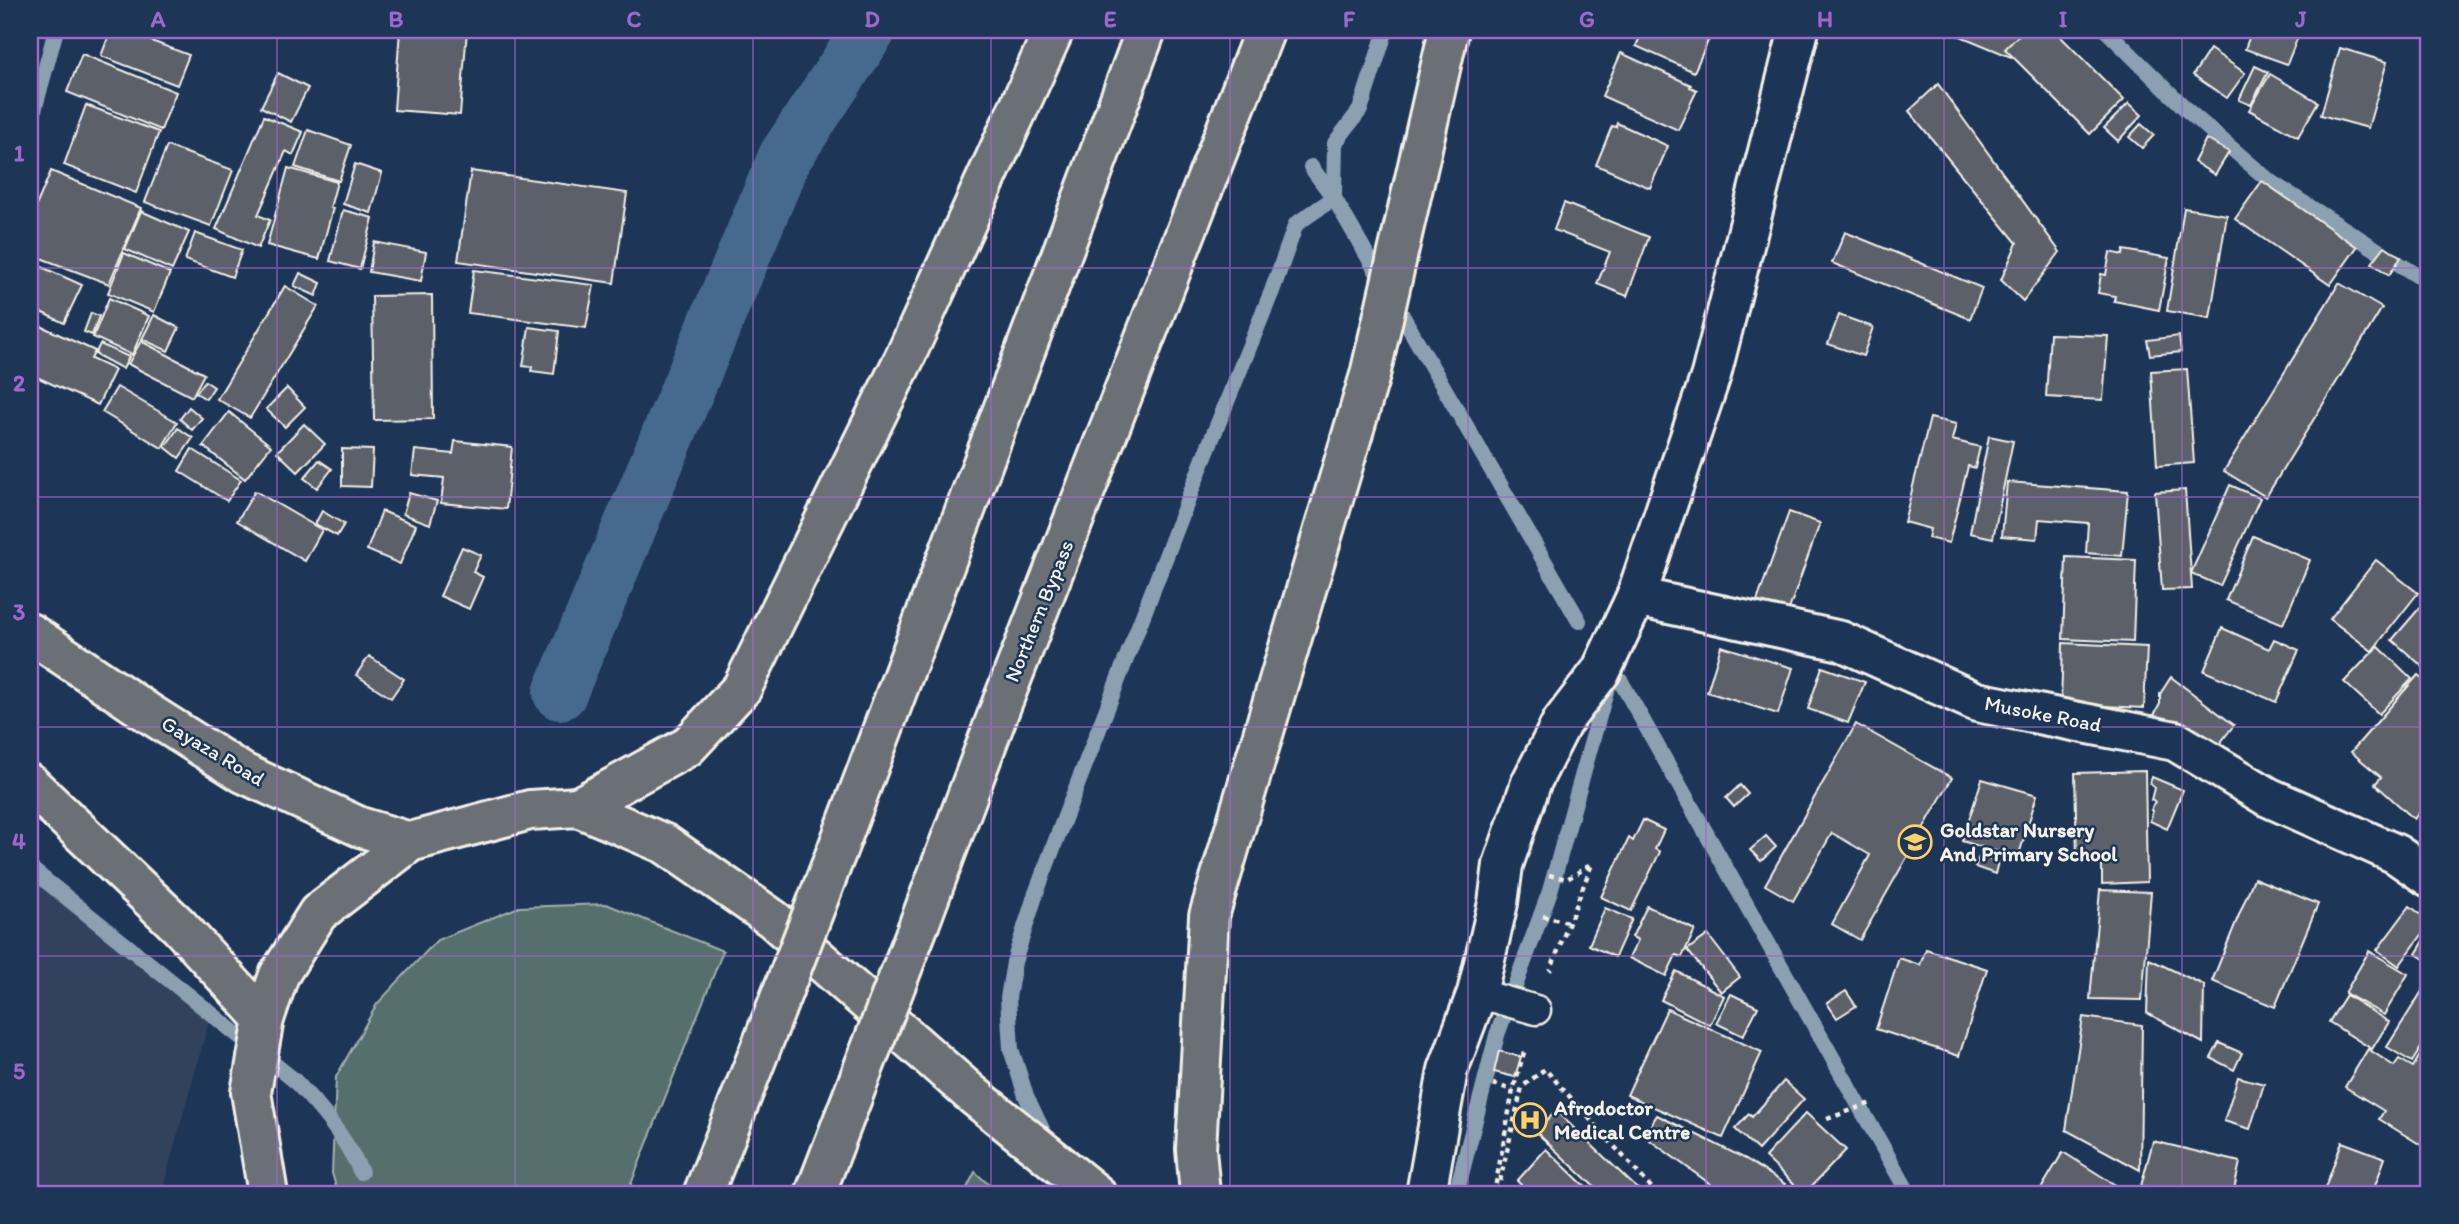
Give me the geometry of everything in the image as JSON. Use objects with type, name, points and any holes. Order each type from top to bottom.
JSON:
[{"type":"main road","points":[[268,1194],[251,1092],[264,1019],[279,975],[318,913],[410,842],[530,810],[578,807],[687,747],[742,688],[905,357],[1054,30]]},
{"type":"main road","points":[[703,1194],[836,853],[1146,30]]},
{"type":"main road","name":"Northern Bypass","points":[[815,1194],[999,711],[1265,30]]},
{"type":"main road","points":[[1200,1194],[1196,1149],[1209,916],[1370,374],[1449,30]]},
{"type":"main road","name":"Gayaza Road","points":[[30,632],[147,712],[243,773],[360,827],[410,842]]},
{"type":"main road","points":[[30,785],[179,926],[264,1019]]},
{"type":"main road","points":[[578,807],[665,844],[774,919],[973,1094],[1096,1194]]},
{"type":"street","points":[[1426,1194],[1448,1070],[1477,993],[1498,903],[1503,865],[1531,783],[1562,722],[1601,671],[1636,597],[1711,375],[1799,30]]},
{"type":"street","name":"Musoke Road","points":[[1636,597],[1841,641],[1978,702],[2175,741],[2268,797],[2396,854],[2429,877]]},
{"type":"lane","points":[[1477,993],[1536,1010]]},
{"type":"path","points":[[1496,1194],[1522,1087],[1545,1069],[1657,1194]]},
{"type":"path","points":[[1827,1119],[1874,1102]]},
{"type":"shaded area","points":[[30,874],[210,1018],[161,1194],[30,1194]]},
{"type":"green space","points":[[606,904],[723,951],[627,1194],[338,1194],[332,1173],[336,1077],[377,1004],[437,940],[519,907]]},
{"type":"green space","points":[[975,1172],[999,1194],[964,1194]]},
{"type":"building","points":[[111,30],[122,30],[189,55],[177,85],[101,56]]},
{"type":"building","points":[[400,30],[467,30],[460,115],[394,110]]},
{"type":"building","points":[[1643,30],[1713,30],[1694,72],[1636,46]]},
{"type":"building","points":[[1946,30],[2022,30],[2011,57]]},
{"type":"building","points":[[2024,30],[2054,30],[2124,100],[2090,134],[2005,49]]},
{"type":"building","points":[[2252,30],[2287,30],[2299,34],[2287,64],[2245,49]]},
{"type":"building","points":[[2340,48],[2387,62],[2368,128],[2321,115]]},
{"type":"building","points":[[2210,49],[2245,73],[2227,98],[2193,75]]},
{"type":"building","points":[[1621,53],[1697,90],[1678,130],[1602,96]]},
{"type":"building","points":[[82,54],[176,92],[161,130],[67,92]]},
{"type":"building","points":[[2255,66],[2268,72],[2251,105],[2239,100]]},
{"type":"building","points":[[278,73],[308,88],[291,122],[261,107]]},
{"type":"building","points":[[2270,74],[2318,102],[2298,137],[2249,110]]},
{"type":"building","points":[[1938,84],[2060,252],[2023,301],[2001,280],[2017,243],[1909,111]]},
{"type":"building","points":[[2129,103],[2142,115],[2118,141],[2104,128]]},
{"type":"building","points":[[86,105],[159,132],[136,193],[64,165]]},
{"type":"building","points":[[264,116],[303,132],[293,155],[286,151],[258,215],[270,220],[258,248],[216,229]]},
{"type":"building","points":[[1617,123],[1668,146],[1650,188],[1596,165],[1612,126],[1616,127]]},
{"type":"building","points":[[2141,124],[2154,135],[2142,148],[2129,137]]},
{"type":"building","points":[[308,130],[351,145],[339,181],[295,167]]},
{"type":"building","points":[[2206,139],[2229,152],[2215,175],[2194,162]]},
{"type":"building","points":[[167,146],[233,170],[211,226],[145,202]]},
{"type":"building","points":[[355,164],[382,173],[371,213],[343,204]]},
{"type":"building","points":[[288,168],[337,182],[319,259],[267,245]]},
{"type":"building","points":[[51,171],[141,208],[109,284],[30,254],[30,220]]},
{"type":"building","points":[[471,171],[627,193],[614,283],[458,261]]},
{"type":"building","points":[[2262,181],[2357,247],[2330,285],[2235,219]]},
{"type":"building","points":[[1564,203],[1649,237],[1627,296],[1597,284],[1610,252],[1554,230]]},
{"type":"building","points":[[2184,208],[2227,215],[2210,318],[2167,311]]},
{"type":"building","points":[[343,210],[373,218],[360,269],[330,261]]},
{"type":"building","points":[[141,211],[189,232],[172,270],[125,249]]},
{"type":"building","points":[[1845,232],[1982,288],[1970,319],[1832,263]]},
{"type":"building","points":[[195,233],[242,250],[232,277],[185,260]]},
{"type":"building","points":[[374,242],[426,252],[421,281],[369,272]]},
{"type":"building","points":[[2385,246],[2401,257],[2389,275],[2372,263]]},
{"type":"building","points":[[2124,250],[2169,258],[2159,310],[2114,301],[2115,296],[2098,293],[2101,274],[2106,275],[2110,252],[2123,255]]},
{"type":"building","points":[[124,253],[170,273],[154,312],[108,293]]},
{"type":"building","points":[[33,263],[82,285],[64,323],[30,307],[30,271]]},
{"type":"building","points":[[474,270],[594,285],[586,328],[468,313]]},
{"type":"building","points":[[300,273],[321,283],[316,296],[294,286]]},
{"type":"building","points":[[2339,283],[2382,308],[2266,497],[2224,471]]},
{"type":"building","points":[[285,286],[318,306],[250,418],[217,399]]},
{"type":"building","points":[[432,295],[433,419],[374,420],[372,296]]},
{"type":"building","points":[[109,298],[149,316],[132,355],[93,337]]},
{"type":"building","points":[[91,313],[99,316],[92,335],[84,332]]},
{"type":"building","points":[[154,315],[179,328],[168,351],[142,339]]},
{"type":"building","points":[[1839,315],[1873,327],[1863,356],[1828,344]]},
{"type":"building","points":[[30,321],[95,351],[91,359],[115,370],[98,405],[30,374]]},
{"type":"building","points":[[529,327],[559,331],[554,374],[531,371],[532,367],[523,366]]},
{"type":"building","points":[[2050,334],[2108,336],[2103,400],[2046,397]]},
{"type":"building","points":[[2179,336],[2181,352],[2150,355],[2147,340]]},
{"type":"building","points":[[141,341],[204,374],[192,397],[128,364]]},
{"type":"building","points":[[100,344],[129,357],[123,369],[95,354]]},
{"type":"building","points":[[2187,369],[2194,463],[2157,466],[2151,371]]},
{"type":"building","points":[[205,381],[214,387],[206,399],[196,393]]},
{"type":"building","points":[[117,387],[177,422],[162,448],[102,412]]},
{"type":"building","points":[[287,388],[305,407],[285,427],[266,409]]},
{"type":"building","points":[[189,407],[202,418],[192,430],[180,419]]},
{"type":"building","points":[[229,412],[271,446],[245,479],[203,446]]},
{"type":"building","points":[[1930,418],[1956,424],[1952,440],[1980,447],[1975,468],[1968,466],[1949,543],[1928,538],[1930,529],[1904,522]]},
{"type":"building","points":[[304,424],[325,444],[298,472],[277,452]]},
{"type":"building","points":[[178,428],[193,438],[179,458],[165,447]]},
{"type":"building","points":[[1989,436],[2013,441],[1993,538],[1970,533]]},
{"type":"building","points":[[455,441],[512,447],[506,509],[441,503],[444,478],[412,475],[415,450],[453,454]]},
{"type":"building","points":[[192,449],[241,480],[227,501],[179,471]]},
{"type":"building","points":[[342,449],[373,450],[371,487],[342,486]]},
{"type":"building","points":[[319,460],[332,469],[317,488],[304,478]]},
{"type":"building","points":[[2007,482],[2128,491],[2122,556],[2086,553],[2088,523],[2039,519],[2037,539],[2002,536]]},
{"type":"building","points":[[2230,485],[2260,498],[2220,586],[2191,573]]},
{"type":"building","points":[[2185,490],[2192,589],[2162,590],[2155,492]]},
{"type":"building","points":[[255,491],[322,530],[305,561],[237,521]]},
{"type":"building","points":[[409,493],[437,501],[430,524],[403,514]]},
{"type":"building","points":[[322,511],[344,524],[337,536],[315,524]]},
{"type":"building","points":[[382,511],[416,525],[400,564],[367,550]]},
{"type":"building","points":[[1789,512],[1820,523],[1787,615],[1756,604]]},
{"type":"building","points":[[2253,536],[2310,560],[2283,624],[2226,600]]},
{"type":"building","points":[[462,547],[481,555],[473,572],[483,577],[469,609],[440,596]]},
{"type":"building","points":[[2066,557],[2136,560],[2133,642],[2063,639]]},
{"type":"building","points":[[2376,560],[2418,593],[2372,651],[2330,619]]},
{"type":"building","points":[[2429,597],[2429,672],[2392,640]]},
{"type":"building","points":[[2222,628],[2269,649],[2274,639],[2299,650],[2276,702],[2204,671]]},
{"type":"building","points":[[2063,643],[2147,647],[2144,708],[2061,704]]},
{"type":"building","points":[[1721,646],[1793,668],[1778,714],[1707,692]]},
{"type":"building","points":[[2378,646],[2412,679],[2379,714],[2344,682]]},
{"type":"building","points":[[369,656],[404,679],[391,698],[356,675]]},
{"type":"building","points":[[1822,667],[1865,682],[1848,723],[1808,709]]},
{"type":"building","points":[[2418,675],[2429,684],[2429,714],[2423,721],[2429,726],[2429,801],[2414,819],[2375,784],[2381,777],[2351,752]]},
{"type":"building","points":[[2171,677],[2234,725],[2211,755],[2154,715],[2160,704],[2160,694]]},
{"type":"building","points":[[1856,724],[1952,778],[1860,940],[1832,924],[1870,855],[1832,833],[1793,901],[1765,885]]},
{"type":"building","points":[[2145,771],[2147,882],[2102,884],[2102,857],[2077,858],[2075,773]]},
{"type":"building","points":[[2152,777],[2183,790],[2167,829],[2150,821],[2155,802],[2151,800],[2154,788],[2150,783]]},
{"type":"building","points":[[1982,779],[2037,795],[2018,858],[1962,841]]},
{"type":"building","points":[[1740,785],[1748,794],[1734,807],[1726,798]]},
{"type":"building","points":[[1643,820],[1664,830],[1655,849],[1660,852],[1631,911],[1601,897],[1629,838],[1633,841]]},
{"type":"building","points":[[1766,836],[1776,847],[1761,861],[1750,850]]},
{"type":"building","points":[[1979,857],[1998,862],[1995,874],[1975,867]]},
{"type":"building","points":[[2254,878],[2318,904],[2275,1007],[2212,981]]},
{"type":"building","points":[[2100,890],[2151,892],[2142,1000],[2090,999]]},
{"type":"building","points":[[1647,906],[1695,930],[1682,957],[1676,955],[1666,976],[1629,958],[1638,940],[1632,937]]},
{"type":"building","points":[[2410,906],[2429,921],[2429,925],[2399,966],[2377,950]]},
{"type":"building","points":[[1605,908],[1632,919],[1615,957],[1589,945]]},
{"type":"building","points":[[2429,933],[2429,962],[2416,954]]},
{"type":"building","points":[[1708,935],[1740,977],[1721,992],[1687,950]]},
{"type":"building","points":[[1926,949],[1987,969],[1959,1056],[1876,1029],[1899,958],[1920,965]]},
{"type":"building","points":[[2369,951],[2408,974],[2384,1015],[2345,993]]},
{"type":"building","points":[[2149,959],[2204,985],[2203,1043],[2147,1013]]},
{"type":"building","points":[[1676,971],[1724,996],[1710,1025],[1661,1000]]},
{"type":"building","points":[[2429,980],[2429,1035],[2412,1062],[2387,1047]]},
{"type":"building","points":[[1846,991],[1856,1006],[1837,1018],[1827,1003]]},
{"type":"building","points":[[1731,994],[1758,1007],[1743,1036],[1716,1023]]},
{"type":"building","points":[[2346,995],[2389,1022],[2372,1049],[2329,1022]]},
{"type":"building","points":[[1667,1009],[1762,1052],[1723,1138],[1627,1095]]},
{"type":"building","points":[[2083,1017],[2142,1025],[2140,1170],[2066,1130]]},
{"type":"building","points":[[2429,1040],[2429,1150],[2379,1119],[2384,1111],[2345,1087],[2368,1049],[2394,1066],[2399,1059],[2413,1067]]},
{"type":"building","points":[[2219,1043],[2242,1053],[2234,1070],[2211,1058]]},
{"type":"building","points":[[1499,1051],[1521,1057],[1515,1077],[1494,1072]]},
{"type":"building","points":[[2238,1077],[2264,1084],[2250,1129],[2224,1121]]},
{"type":"building","points":[[1784,1081],[1804,1099],[1758,1150],[1735,1129],[1749,1114],[1752,1117]]},
{"type":"building","points":[[1556,1111],[1643,1194],[1602,1194],[1536,1132]]},
{"type":"building","points":[[1806,1113],[1846,1150],[1804,1194],[1765,1157]]},
{"type":"building","points":[[1657,1115],[1746,1159],[1785,1184],[1777,1194],[1724,1194],[1644,1136]]},
{"type":"building","points":[[2153,1141],[2240,1162],[2233,1194],[2175,1194],[2141,1186]]},
{"type":"building","points":[[2342,1142],[2385,1158],[2372,1194],[2323,1194]]},
{"type":"building","points":[[1546,1149],[1593,1194],[1531,1194],[1517,1181]]},
{"type":"building","points":[[2063,1152],[2117,1186],[2112,1194],[2038,1194]]},
{"type":"waterway","points":[[30,125],[56,30]]},
{"type":"waterway","points":[[560,693],[785,157],[869,30]]},
{"type":"waterway","points":[[1048,1142],[1026,1096],[1011,1049],[1008,998],[1014,962],[1064,819],[1296,224],[1334,198],[1335,143],[1360,110],[1386,30]]},
{"type":"waterway","points":[[2106,30],[2188,111],[2272,183],[2429,283]]},
{"type":"waterway","points":[[1311,167],[1334,198],[1579,621]]},
{"type":"waterway","points":[[1620,680],[1909,1194]]},
{"type":"waterway","points":[[1456,1194],[1497,1035],[1550,891],[1608,684]]},
{"type":"waterway","points":[[30,868],[294,1080],[331,1123],[361,1172]]},
{"type":"place","name":"Goldstar Nursery And Primary School","points":[[1915,842]]},
{"type":"place","name":"Afrodoctor Medical Centre","points":[[1530,1120]]}]
